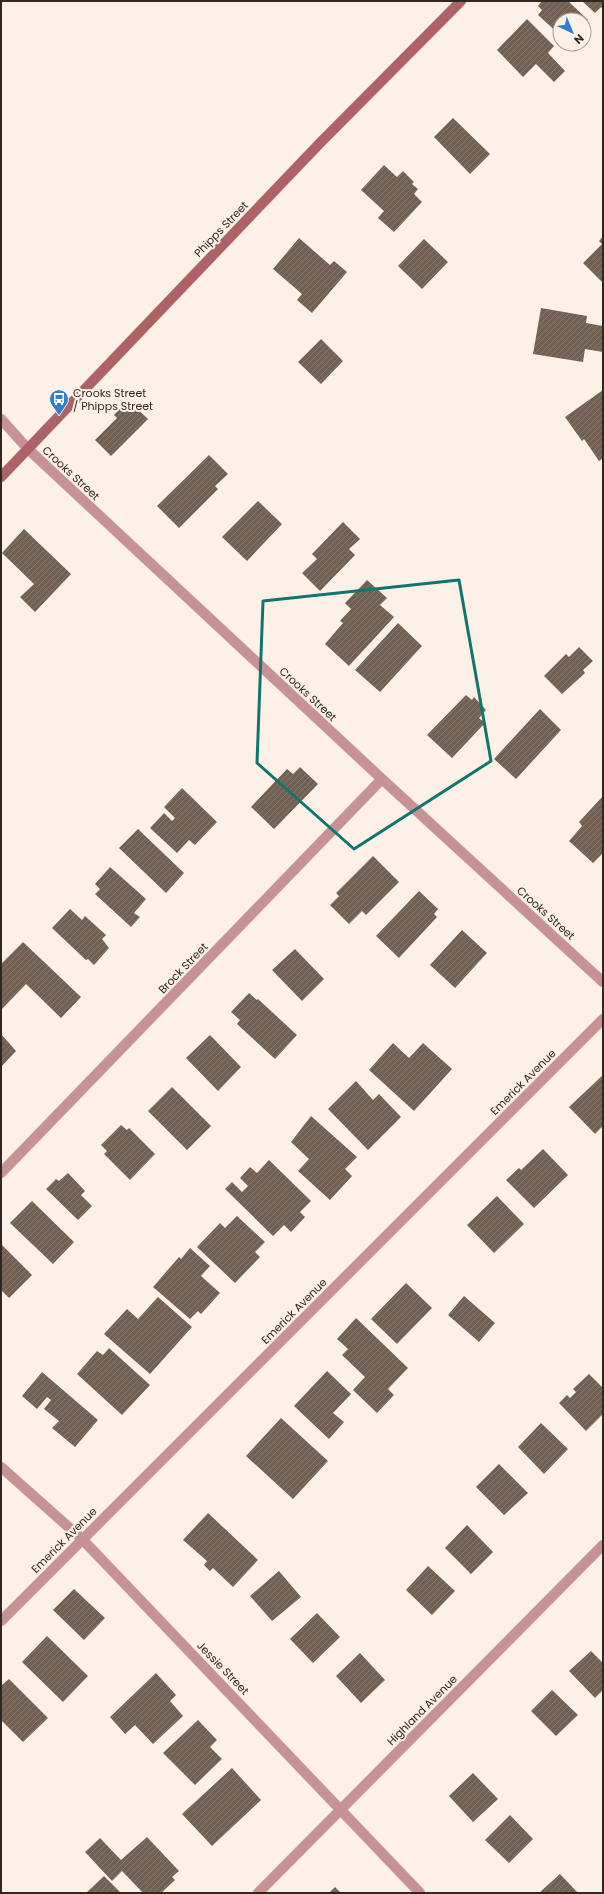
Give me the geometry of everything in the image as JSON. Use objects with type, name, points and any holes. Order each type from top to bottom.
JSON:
[{"type":"main road","name":"Phipps Street","points":[[1,477],[320,143],[461,1]]},
{"type":"street","name":"Crooks Street","points":[[1,419],[28,449],[382,779],[603,982]]},
{"type":"street","name":"Brock Street","points":[[1,1173],[382,779]]},
{"type":"street","name":"Emerick Avenue","points":[[1,1621],[603,1019]]},
{"type":"street","name":"Jessie Street","points":[[1,1467],[82,1540],[420,1893]]},
{"type":"street","name":"Highland Avenue","points":[[258,1893],[603,1545]]},
{"type":"highlighted area","points":[[459,580],[491,761],[354,849],[257,763],[263,601]]},
{"type":"building","points":[[542,1],[568,1],[580,12],[552,12],[552,28],[538,15],[542,10],[538,6]]},
{"type":"building","points":[[582,1],[603,1],[603,9],[601,7],[595,13]]},
{"type":"building","points":[[527,19],[552,44],[552,48],[548,53],[565,71],[554,82],[536,64],[523,77],[497,50]]},
{"type":"building","points":[[453,118],[490,154],[470,174],[434,137]]},
{"type":"building","points":[[384,165],[397,177],[403,171],[414,182],[412,184],[418,189],[414,194],[422,202],[394,232],[378,218],[384,211],[361,190]]},
{"type":"building","points":[[603,236],[603,283],[583,263],[602,244],[599,241]]},
{"type":"building","points":[[299,238],[330,265],[334,261],[347,272],[312,313],[297,300],[302,294],[273,269]]},
{"type":"building","points":[[424,239],[448,262],[422,289],[398,266]]},
{"type":"building","points":[[541,308],[587,316],[586,323],[603,326],[603,352],[585,349],[583,362],[533,354]]},
{"type":"building","points":[[321,339],[343,361],[321,384],[298,362]]},
{"type":"building","points":[[603,390],[603,458],[599,461],[584,439],[582,441],[565,417]]},
{"type":"building","points":[[128,400],[148,419],[111,456],[95,440],[117,418],[114,415]]},
{"type":"building","points":[[209,455],[228,474],[215,486],[218,489],[179,528],[157,506]]},
{"type":"building","points":[[258,501],[282,524],[247,561],[222,537]]},
{"type":"building","points":[[343,522],[360,539],[349,549],[355,555],[320,591],[302,573],[317,559],[312,554]]},
{"type":"building","points":[[24,529],[71,574],[35,612],[20,597],[34,584],[2,553]]},
{"type":"building","points":[[367,580],[387,598],[380,605],[394,617],[349,666],[325,644],[343,623],[340,621],[351,609],[345,603]]},
{"type":"building","points":[[398,623],[422,646],[380,692],[355,670]]},
{"type":"building","points":[[579,647],[593,661],[583,670],[585,673],[562,694],[544,676],[566,654],[569,657]]},
{"type":"building","points":[[466,695],[472,700],[474,697],[486,710],[479,718],[485,723],[452,758],[427,735]]},
{"type":"building","points":[[540,709],[561,730],[516,779],[494,759]]},
{"type":"building","points":[[300,767],[318,784],[274,829],[251,807],[287,769],[293,774]]},
{"type":"building","points":[[182,788],[217,822],[195,845],[189,840],[177,853],[150,828],[164,813],[172,821],[175,818],[164,807]]},
{"type":"building","points":[[603,796],[603,853],[593,863],[569,841],[582,826],[579,822]]},
{"type":"building","points":[[138,829],[184,873],[166,893],[119,848]]},
{"type":"building","points":[[373,856],[399,882],[366,915],[362,911],[349,924],[330,905],[339,896],[336,893]]},
{"type":"building","points":[[110,867],[146,899],[134,913],[140,917],[131,927],[95,894],[100,889],[95,884]]},
{"type":"building","points":[[419,891],[438,909],[434,914],[437,917],[399,958],[376,936]]},
{"type":"building","points":[[70,909],[82,920],[85,916],[106,935],[102,939],[109,948],[94,965],[88,959],[86,960],[52,928]]},
{"type":"building","points":[[462,930],[487,953],[455,988],[430,965]]},
{"type":"building","points":[[23,942],[81,997],[61,1018],[26,984],[1,1010],[1,964]]},
{"type":"building","points":[[295,949],[324,979],[302,1001],[272,970]]},
{"type":"building","points":[[249,993],[257,1000],[258,999],[297,1035],[275,1059],[237,1024],[240,1020],[231,1012]]},
{"type":"building","points":[[1,1034],[16,1051],[1,1067]]},
{"type":"building","points":[[210,1035],[241,1067],[218,1091],[186,1058]]},
{"type":"building","points":[[393,1043],[409,1058],[423,1043],[452,1069],[414,1111],[369,1070]]},
{"type":"building","points":[[603,1075],[603,1126],[595,1134],[569,1107]]},
{"type":"building","points":[[356,1081],[373,1100],[379,1094],[401,1117],[368,1150],[328,1109]]},
{"type":"building","points":[[172,1087],[211,1126],[187,1150],[148,1111]]},
{"type":"building","points":[[311,1116],[357,1157],[345,1169],[352,1176],[330,1200],[298,1171],[309,1159],[291,1142]]},
{"type":"building","points":[[121,1125],[127,1130],[129,1128],[155,1154],[130,1180],[104,1154],[107,1151],[101,1145]]},
{"type":"building","points":[[543,1149],[568,1175],[534,1208],[506,1180],[519,1168],[521,1170]]},
{"type":"building","points":[[269,1160],[311,1201],[300,1212],[305,1217],[291,1232],[284,1225],[273,1236],[225,1189],[232,1182],[242,1192],[248,1186],[240,1178],[250,1167],[257,1173]]},
{"type":"building","points":[[68,1173],[85,1191],[81,1195],[92,1206],[78,1220],[46,1189],[56,1179],[59,1181]]},
{"type":"building","points":[[497,1196],[524,1224],[494,1253],[467,1225]]},
{"type":"building","points":[[32,1201],[74,1242],[53,1264],[10,1223]]},
{"type":"building","points":[[237,1216],[265,1242],[255,1252],[260,1257],[235,1283],[197,1247],[220,1223],[225,1228]]},
{"type":"building","points":[[1,1244],[32,1275],[9,1298],[1,1290]]},
{"type":"building","points":[[190,1248],[210,1266],[201,1276],[220,1293],[201,1314],[198,1311],[190,1319],[153,1287],[179,1257],[181,1259]]},
{"type":"building","points":[[406,1283],[432,1308],[397,1344],[371,1319]]},
{"type":"building","points":[[464,1296],[495,1323],[479,1342],[448,1315]]},
{"type":"building","points":[[158,1297],[192,1327],[150,1374],[104,1334],[127,1309],[138,1319]]},
{"type":"building","points":[[356,1318],[408,1368],[388,1389],[394,1395],[377,1413],[353,1390],[365,1377],[342,1355],[348,1349],[337,1339]]},
{"type":"building","points":[[109,1348],[150,1385],[122,1415],[77,1374],[97,1351],[103,1355]]},
{"type":"building","points":[[327,1371],[351,1394],[333,1413],[344,1422],[329,1439],[294,1406]]},
{"type":"building","points":[[42,1372],[98,1420],[75,1447],[52,1428],[59,1421],[44,1409],[51,1400],[47,1397],[37,1409],[22,1396]]},
{"type":"building","points":[[589,1374],[603,1388],[603,1414],[586,1431],[559,1403],[567,1395],[570,1398],[576,1392],[573,1389]]},
{"type":"building","points":[[281,1418],[328,1461],[293,1499],[246,1456]]},
{"type":"building","points":[[541,1423],[568,1449],[544,1474],[518,1447]]},
{"type":"building","points":[[499,1464],[528,1493],[504,1515],[476,1487]]},
{"type":"building","points":[[208,1513],[258,1560],[233,1587],[213,1568],[210,1571],[204,1565],[207,1561],[183,1540]]},
{"type":"building","points":[[467,1525],[493,1552],[471,1574],[445,1548]]},
{"type":"building","points":[[428,1566],[455,1591],[432,1615],[406,1590]]},
{"type":"building","points":[[279,1571],[301,1597],[272,1621],[250,1596]]},
{"type":"building","points":[[74,1589],[105,1618],[84,1640],[53,1610]]},
{"type":"building","points":[[317,1613],[340,1637],[313,1663],[290,1639]]},
{"type":"building","points":[[47,1636],[88,1676],[63,1702],[22,1662]]},
{"type":"building","points":[[591,1651],[603,1663],[603,1690],[595,1698],[569,1671]]},
{"type":"building","points":[[360,1653],[385,1680],[361,1703],[336,1676]]},
{"type":"building","points":[[156,1673],[176,1695],[170,1701],[183,1716],[153,1744],[135,1725],[125,1734],[110,1717]]},
{"type":"building","points":[[9,1679],[48,1718],[23,1742],[1,1720],[1,1686]]},
{"type":"building","points":[[552,1690],[578,1715],[556,1736],[531,1711]]},
{"type":"building","points":[[198,1720],[217,1740],[210,1747],[222,1759],[195,1785],[163,1753]]},
{"type":"building","points":[[232,1768],[261,1800],[212,1846],[182,1814]]},
{"type":"building","points":[[473,1773],[498,1799],[473,1822],[449,1796]]},
{"type":"building","points":[[510,1815],[533,1839],[509,1863],[485,1840]]},
{"type":"building","points":[[147,1837],[179,1871],[172,1877],[175,1880],[161,1893],[143,1893],[122,1871],[112,1881],[85,1852],[100,1838],[121,1860]]},
{"type":"building","points":[[560,1874],[578,1893],[539,1893]]},
{"type":"building","points":[[104,1876],[121,1893],[86,1893]]},
{"type":"building","points":[[335,1887],[341,1893],[329,1893]]},
{"type":"place","name":"Crooks Street / Phipps Street","points":[[59,416]]}]
